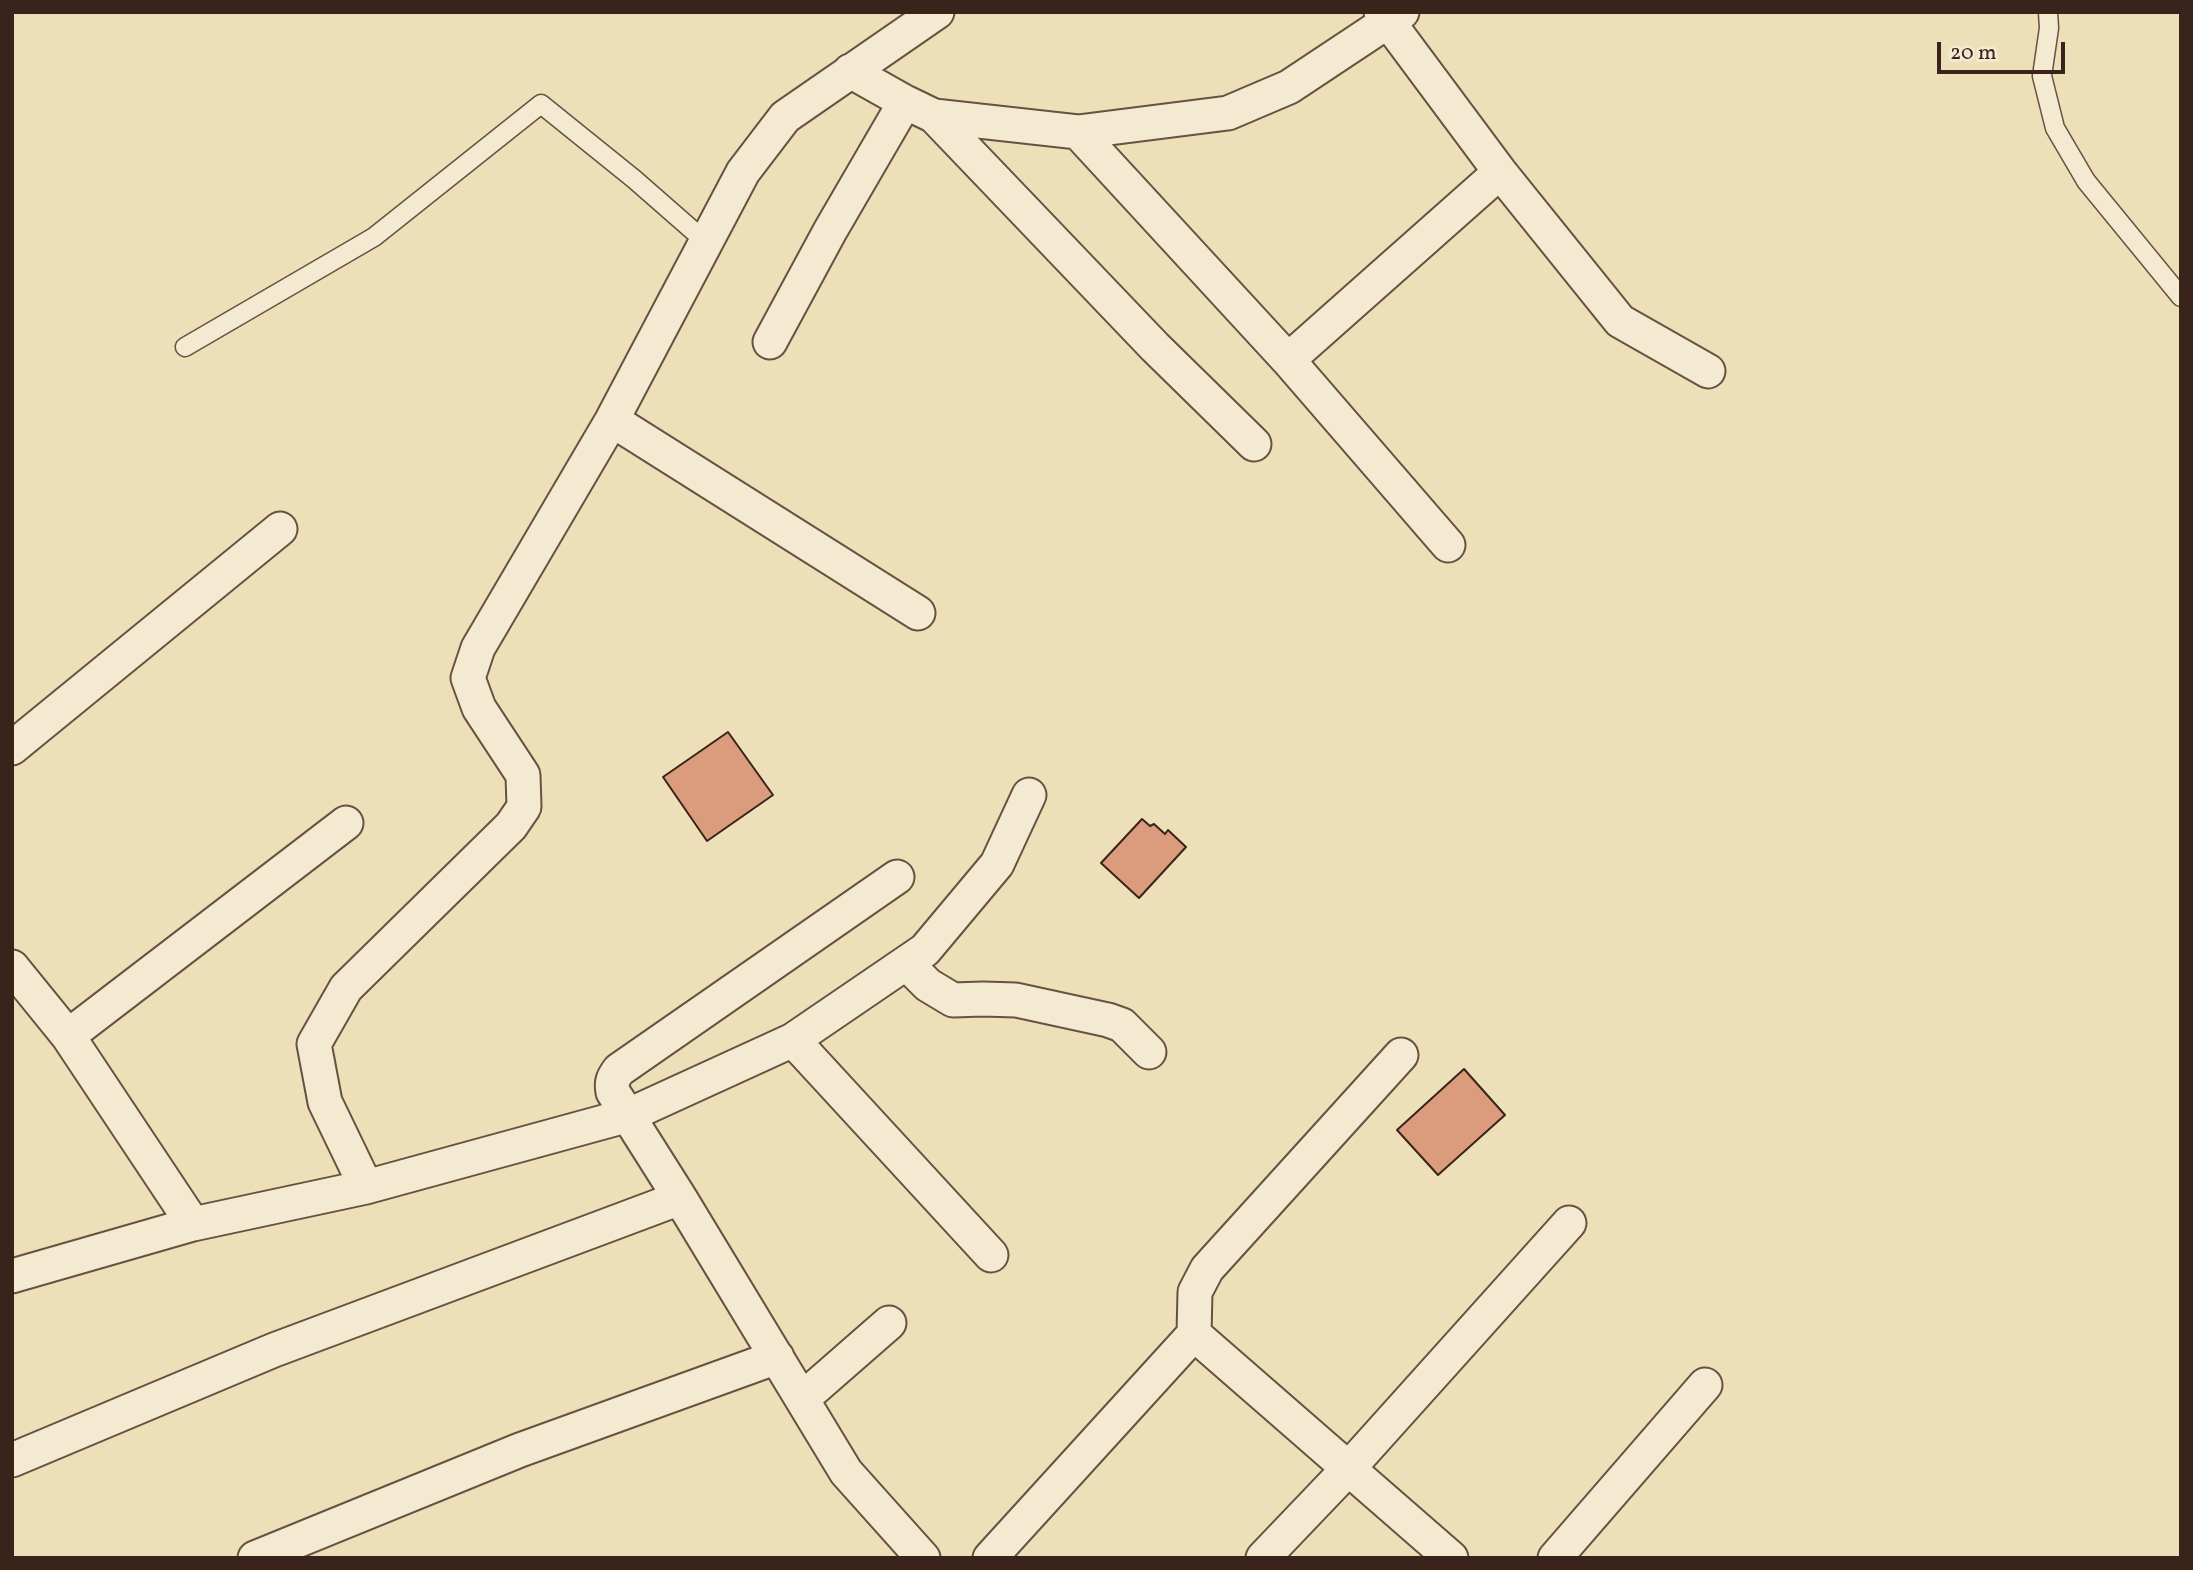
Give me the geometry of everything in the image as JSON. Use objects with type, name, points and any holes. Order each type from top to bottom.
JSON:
[{"type":"street","points":[[366,1187],[325,1102],[314,1044],[346,988],[510,826],[524,807],[523,775],[479,708],[468,678],[478,648],[612,420],[743,172],[785,117],[937,12]]},
{"type":"street","points":[[850,71],[934,116],[1078,132],[1228,113],[1289,87],[1390,15],[1500,172],[1620,321],[1708,371]]},
{"type":"street","points":[[770,342],[905,102]]},
{"type":"street","points":[[934,116],[1109,300],[1254,444]]},
{"type":"street","points":[[1078,132],[1288,360],[1448,545]]},
{"type":"street","points":[[1288,360],[1500,172]]},
{"type":"street","points":[[612,420],[918,614]]},
{"type":"street","points":[[12,748],[281,529]]},
{"type":"street","points":[[12,1276],[193,1224],[366,1187],[629,1115],[793,1040],[925,950],[997,864],[1029,795]]},
{"type":"street","points":[[68,1036],[346,823]]},
{"type":"street","points":[[898,877],[619,1070],[613,1077],[613,1092],[846,1472],[923,1558]]},
{"type":"street","points":[[906,963],[928,985],[953,1000],[1016,1000],[1108,1020],[1122,1024],[1149,1052]]},
{"type":"street","points":[[12,967],[68,1036],[193,1224]]},
{"type":"street","points":[[793,1040],[991,1255]]},
{"type":"street","points":[[990,1558],[1194,1334],[1195,1292],[1207,1269],[1401,1055]]},
{"type":"street","points":[[12,1460],[274,1349],[680,1198]]},
{"type":"street","points":[[1263,1558],[1348,1469],[1569,1223]]},
{"type":"street","points":[[802,1399],[889,1323]]},
{"type":"street","points":[[1194,1334],[1451,1558]]},
{"type":"street","points":[[255,1558],[520,1450],[777,1357]]},
{"type":"street","points":[[1555,1558],[1705,1385]]},
{"type":"lane","points":[[2048,12],[2049,28],[2042,76],[2055,128],[2086,181],[2181,297]]},
{"type":"lane","points":[[185,347],[374,237],[541,104],[634,179],[706,242]]},
{"type":"building","points":[[728,732],[773,795],[707,841],[663,777]]},
{"type":"building","points":[[1142,819],[1150,826],[1154,824],[1165,834],[1168,830],[1186,847],[1139,898],[1101,863]]},
{"type":"building","points":[[1464,1069],[1505,1115],[1438,1175],[1397,1130]]}]
